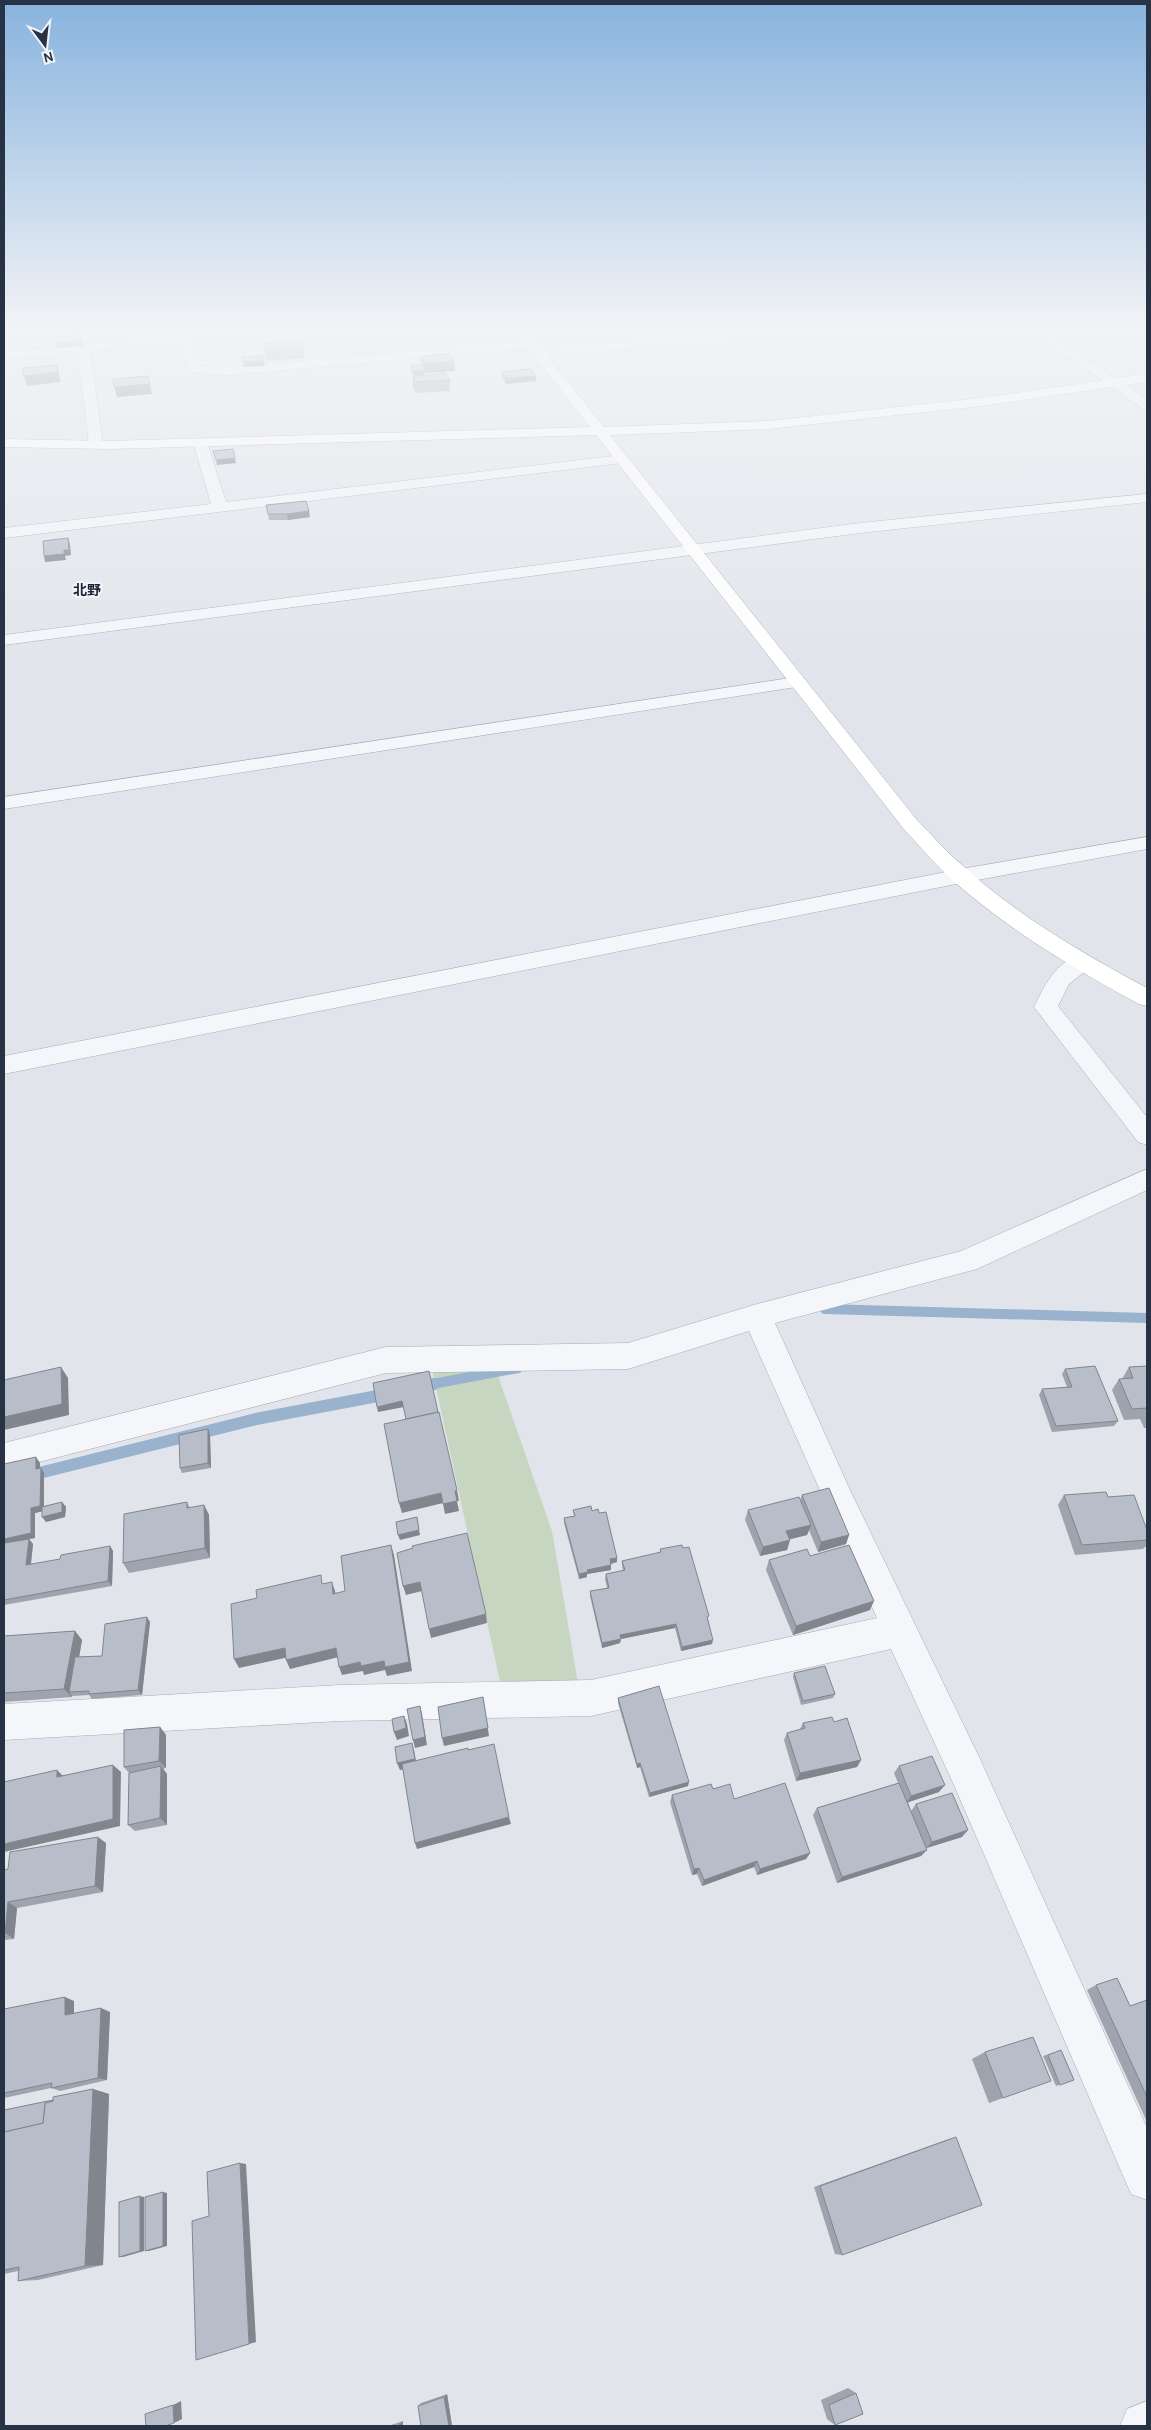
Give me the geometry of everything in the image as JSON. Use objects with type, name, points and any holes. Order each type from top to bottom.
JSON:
[{"type":"street","points":[[95,439],[96,444]]},
{"type":"street","points":[[4,443],[96,444],[295,439]]},
{"type":"street","points":[[607,439],[910,824],[960,876],[1027,928],[1081,963],[1147,998]]},
{"type":"street","points":[[200,442],[220,507]]},
{"type":"street","points":[[4,533],[622,459]]},
{"type":"street","points":[[4,640],[860,528],[1147,498]]},
{"type":"street","points":[[4,803],[797,682]]},
{"type":"street","points":[[4,1065],[960,876],[1147,842]]},
{"type":"street","points":[[1081,963],[1060,979],[1046,1007],[1147,1135]]},
{"type":"street","points":[[4,1457],[386,1360],[628,1356],[757,1316],[967,1261],[1147,1179]]},
{"type":"street","points":[[757,1316],[899,1630],[967,1772],[1147,2178]]},
{"type":"street","points":[[4,1722],[340,1703],[591,1698],[899,1630]]},
{"type":"green space","points":[[495,1367],[552,1531],[578,1683],[501,1686],[432,1369]]},
{"type":"building","points":[[233,449],[235,458],[216,460],[213,451]]},
{"type":"building","points":[[306,501],[309,511],[287,514],[268,514],[266,505]]},
{"type":"building","points":[[68,538],[69,550],[64,550],[64,554],[44,556],[43,541]]},
{"type":"building","points":[[1095,1366],[1118,1421],[1056,1426],[1042,1389],[1072,1387],[1065,1369]]},
{"type":"building","points":[[1147,1366],[1147,1408],[1132,1409],[1119,1379],[1133,1378],[1129,1367]]},
{"type":"building","points":[[61,1367],[62,1404],[4,1417],[4,1380]]},
{"type":"building","points":[[429,1371],[438,1412],[406,1419],[402,1401],[377,1407],[373,1383]]},
{"type":"building","points":[[439,1412],[457,1490],[455,1491],[457,1501],[443,1504],[441,1493],[399,1503],[384,1424]]},
{"type":"building","points":[[208,1429],[208,1463],[180,1468],[179,1435]]},
{"type":"building","points":[[36,1457],[36,1469],[41,1468],[40,1506],[31,1508],[31,1533],[4,1539],[4,1464]]},
{"type":"building","points":[[829,1488],[849,1535],[821,1542],[802,1495]]},
{"type":"building","points":[[1106,1492],[1108,1497],[1134,1495],[1147,1530],[1147,1540],[1082,1545],[1064,1495]]},
{"type":"building","points":[[799,1497],[811,1525],[786,1531],[790,1540],[763,1547],[748,1510]]},
{"type":"building","points":[[62,1502],[62,1512],[42,1517],[42,1507]]},
{"type":"building","points":[[187,1502],[187,1508],[204,1505],[205,1548],[123,1563],[124,1514]]},
{"type":"building","points":[[591,1506],[592,1511],[598,1509],[599,1513],[606,1512],[617,1558],[610,1559],[611,1565],[587,1570],[588,1572],[579,1574],[564,1518],[575,1516],[573,1510]]},
{"type":"building","points":[[417,1517],[419,1530],[398,1535],[396,1522]]},
{"type":"building","points":[[467,1533],[486,1614],[429,1629],[420,1582],[403,1586],[397,1553],[413,1548],[412,1546]]},
{"type":"building","points":[[29,1539],[26,1565],[60,1559],[61,1555],[110,1546],[108,1581],[4,1600],[4,1543]]},
{"type":"building","points":[[391,1545],[409,1662],[385,1667],[384,1661],[361,1666],[360,1662],[339,1667],[336,1648],[286,1660],[285,1648],[234,1659],[231,1604],[257,1598],[256,1590],[321,1575],[322,1584],[332,1582],[333,1594],[345,1591],[341,1556]]},
{"type":"building","points":[[682,1545],[683,1548],[689,1547],[709,1616],[707,1617],[713,1640],[682,1647],[676,1624],[620,1635],[621,1639],[602,1643],[590,1591],[609,1588],[606,1574],[625,1570],[622,1561],[661,1552],[660,1549]]},
{"type":"building","points":[[849,1545],[874,1601],[796,1626],[769,1560],[807,1549],[810,1556]]},
{"type":"building","points":[[147,1617],[138,1690],[89,1694],[89,1691],[69,1692],[75,1657],[102,1656],[105,1624]]},
{"type":"building","points":[[75,1631],[64,1689],[4,1693],[4,1636]]},
{"type":"building","points":[[825,1666],[835,1694],[803,1701],[794,1673]]},
{"type":"building","points":[[659,1686],[689,1782],[650,1793],[640,1763],[637,1764],[618,1698]]},
{"type":"building","points":[[483,1697],[488,1728],[442,1738],[438,1707]]},
{"type":"building","points":[[420,1706],[425,1737],[413,1740],[407,1709]]},
{"type":"building","points":[[404,1716],[406,1728],[394,1732],[392,1719]]},
{"type":"building","points":[[832,1717],[834,1722],[847,1718],[861,1760],[800,1773],[787,1733],[805,1728],[803,1723]]},
{"type":"building","points":[[160,1727],[159,1761],[124,1767],[124,1730]]},
{"type":"building","points":[[412,1743],[415,1759],[397,1763],[395,1747]]},
{"type":"building","points":[[494,1744],[509,1817],[415,1843],[402,1764],[468,1748],[468,1750]]},
{"type":"building","points":[[932,1756],[945,1785],[911,1796],[899,1766]]},
{"type":"building","points":[[113,1765],[113,1819],[4,1844],[4,1782],[57,1770],[57,1777]]},
{"type":"building","points":[[161,1766],[160,1818],[128,1825],[129,1773]]},
{"type":"building","points":[[785,1783],[810,1853],[760,1869],[757,1861],[704,1880],[699,1868],[694,1869],[672,1795],[711,1784],[713,1789],[730,1784],[734,1799]]},
{"type":"building","points":[[899,1783],[927,1850],[842,1877],[817,1808]]},
{"type":"building","points":[[952,1793],[968,1830],[932,1842],[916,1804]]},
{"type":"building","points":[[98,1837],[95,1886],[8,1902],[4,1934],[4,1870],[8,1869],[10,1852]]},
{"type":"building","points":[[1117,1978],[1130,2006],[1147,2000],[1147,2097],[1096,1985]]},
{"type":"building","points":[[65,1997],[65,2015],[101,2008],[98,2078],[51,2088],[52,2083],[4,2093],[4,2009]]},
{"type":"building","points":[[1033,2037],[1051,2081],[1003,2098],[985,2052]]},
{"type":"building","points":[[1061,2050],[1074,2080],[1060,2085],[1048,2055]]},
{"type":"building","points":[[93,2089],[85,2266],[18,2281],[19,2267],[4,2270],[4,2132],[43,2123],[45,2103],[53,2101],[53,2097]]},
{"type":"building","points":[[53,2100],[45,2103],[43,2123],[4,2132],[4,2110]]},
{"type":"building","points":[[956,2137],[982,2205],[842,2255],[820,2186]]},
{"type":"building","points":[[240,2163],[249,2344],[196,2360],[192,2221],[209,2216],[207,2172]]},
{"type":"building","points":[[163,2192],[163,2246],[145,2251],[145,2197]]},
{"type":"building","points":[[140,2196],[140,2251],[119,2257],[119,2202]]},
{"type":"building","points":[[856,2393],[863,2414],[835,2425],[829,2405]]},
{"type":"building","points":[[444,2397],[449,2426],[421,2426],[418,2406]]},
{"type":"building","points":[[173,2405],[174,2423],[165,2426],[146,2426],[145,2414]]},
{"type":"waterway","points":[[825,1309],[1147,1318]]},
{"type":"waterway","points":[[427,1385],[518,1368]]},
{"type":"waterway","points":[[419,1387],[434,1384]]},
{"type":"waterway","points":[[31,1475],[256,1419],[388,1394]]},
{"type":"district","name":"北野","points":[[87,590]]}]
